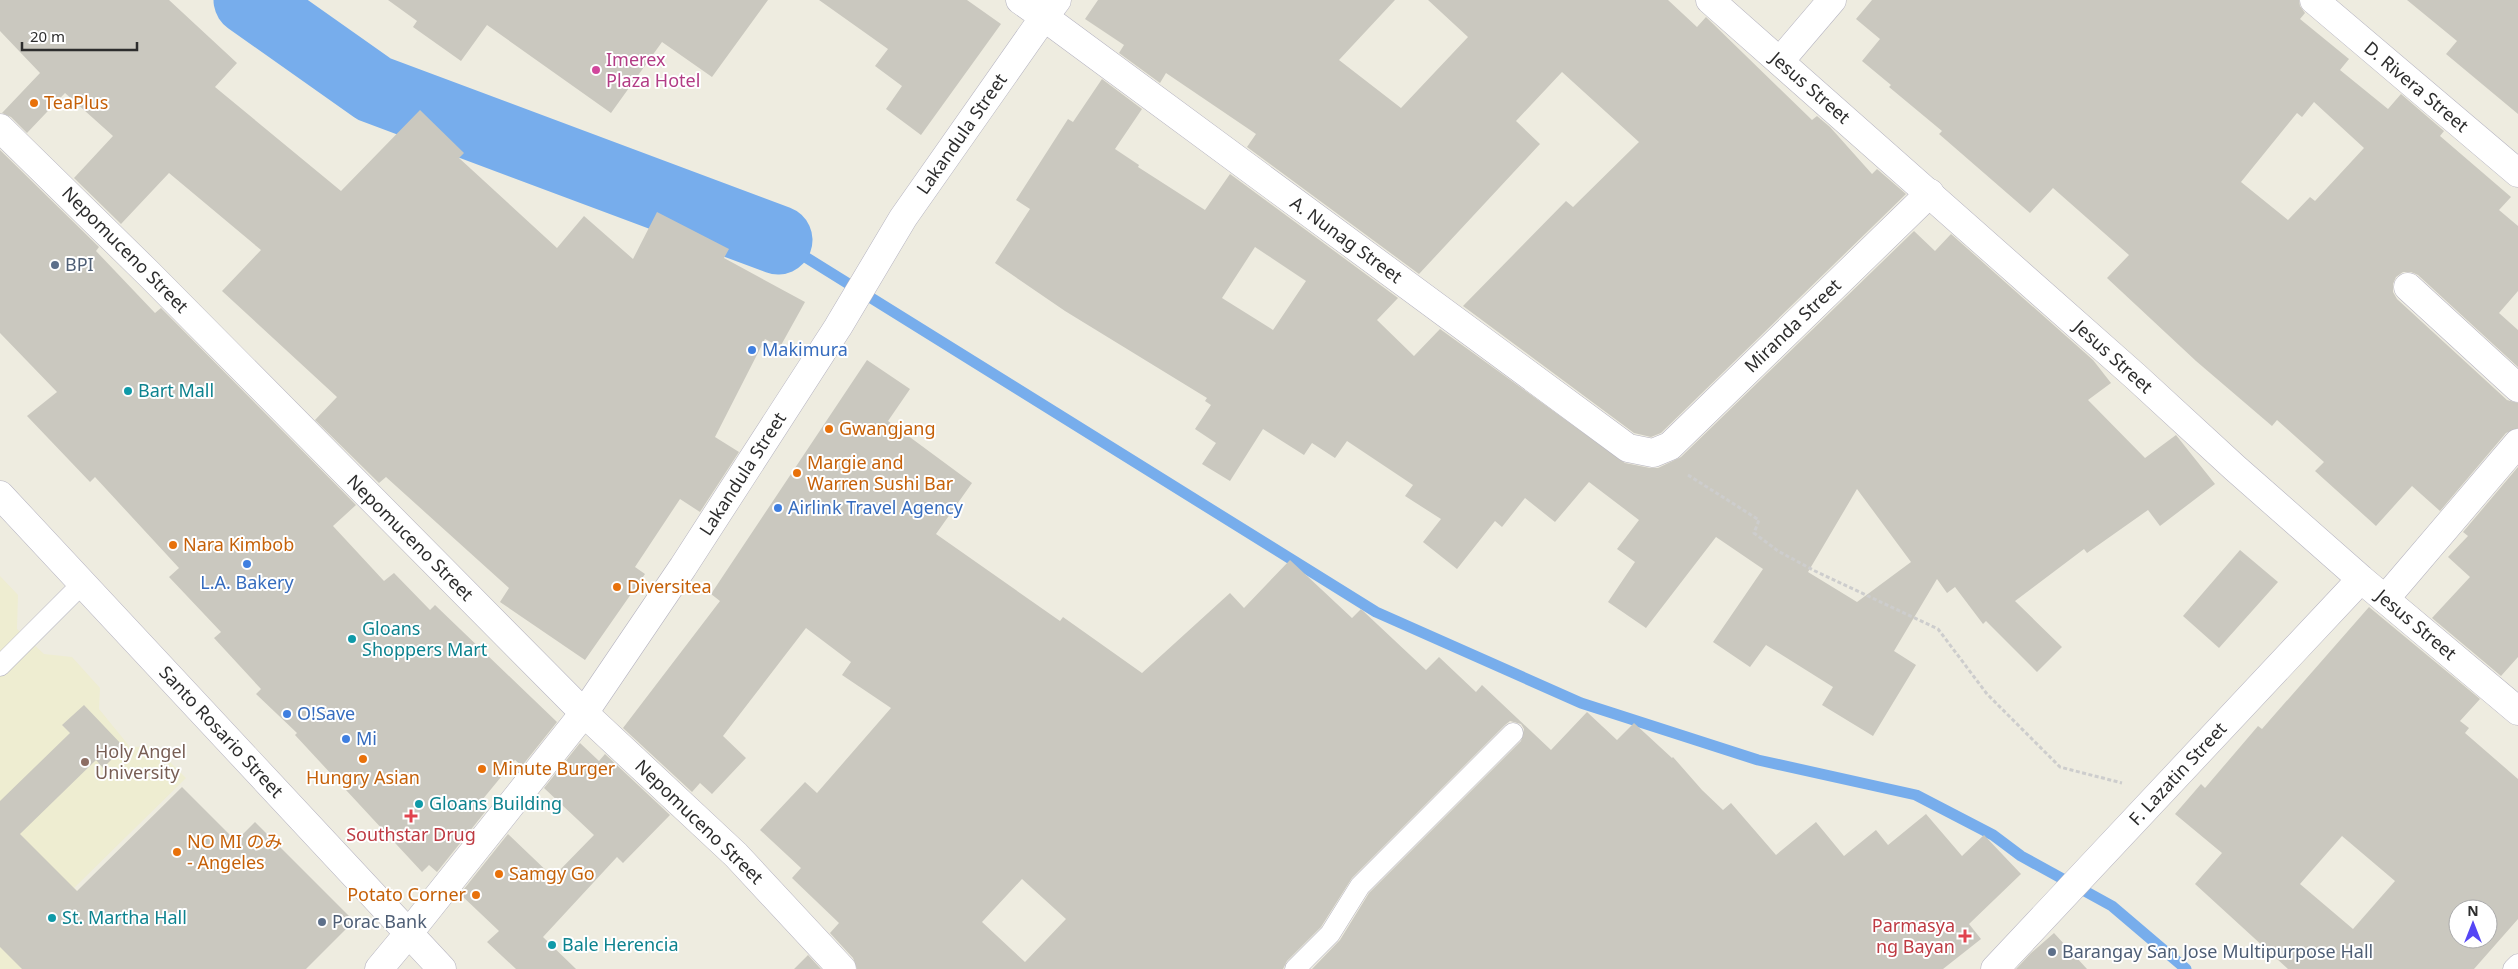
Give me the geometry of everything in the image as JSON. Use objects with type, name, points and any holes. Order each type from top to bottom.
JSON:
[{"type":"street","points":[[1020,0],[1051,9]]},
{"type":"street","name":"Jesus Street","points":[[1710,0],[1930,193],[2361,579],[2518,711]]},
{"type":"street","points":[[1780,61],[1832,0]]},
{"type":"street","name":"D. Rivera Street","points":[[2314,0],[2518,173]]},
{"type":"street","name":"Lakandula Street","points":[[378,969],[584,713],[683,567],[838,327],[903,218],[1051,9]]},
{"type":"street","name":"A. Nunag Street","points":[[1051,9],[1628,448],[1653,453]]},
{"type":"street","name":"Nepomuceno Street","points":[[0,128],[149,274],[584,713],[736,855],[842,969]]},
{"type":"street","name":"Miranda Street","points":[[1653,453],[1670,446],[1930,193]]},
{"type":"street","points":[[2408,287],[2518,388]]},
{"type":"street","points":[[2385,599],[2518,443]]},
{"type":"street","name":"Santo Rosario Street","points":[[0,495],[442,969]]},
{"type":"street","name":"F. Lazatin Street","points":[[1995,969],[2361,579]]},
{"type":"lane","points":[[0,666],[82,584]]},
{"type":"lane","points":[[1295,969],[1330,934],[1360,886],[1513,734]]},
{"type":"lane","points":[[2513,969],[2518,964]]},
{"type":"path","points":[[1653,453],[1758,520],[1754,533],[1778,551],[1815,571],[1938,629],[1987,694],[2060,767],[2159,793]]},
{"type":"shaded area","name":"Holy Angel University","points":[[0,576],[18,595],[17,629],[44,654],[72,657],[100,688],[99,709],[130,747],[154,746],[186,778],[74,888],[156,969],[0,969]]},
{"type":"building","points":[[0,0],[169,0],[237,63],[215,87],[341,191],[420,110],[464,153],[459,158],[557,248],[584,216],[633,259],[657,212],[729,249],[724,258],[805,302],[780,347],[765,339],[715,437],[739,452],[700,512],[680,499],[635,567],[645,574],[585,660],[500,602],[509,588],[386,477],[379,483],[315,420],[337,397],[222,291],[261,250],[169,173],[121,224],[74,178],[113,136],[65,93],[27,133],[11,117],[2,113],[40,73],[0,31]]},
{"type":"building","name":"Imerex Plaza Hotel","points":[[388,0],[768,0],[712,77],[662,42],[611,113],[487,25],[461,61],[413,27],[417,21]]},
{"type":"building","points":[[819,0],[967,0],[1001,24],[921,135],[886,109],[902,86],[875,66],[888,49]]},
{"type":"building","points":[[1098,0],[1395,0],[1339,60],[1401,108],[1468,37],[1428,0],[1668,0],[1697,27],[1706,17],[1812,120],[1817,116],[1830,127],[1872,174],[1877,169],[1906,194],[1661,433],[1651,437],[1634,433],[1463,306],[1566,201],[1573,207],[1639,142],[1562,72],[1516,121],[1540,144],[1419,274],[1247,147],[1256,134],[1166,73],[1160,83],[1119,53],[1124,45],[1085,19]]},
{"type":"building","points":[[1872,0],[2299,0],[2300,6],[2305,13],[2300,19],[2349,59],[2340,70],[2388,109],[2401,94],[2444,131],[2440,136],[2511,197],[2499,210],[2518,226],[2518,291],[2499,313],[2518,330],[2518,367],[2418,275],[2411,272],[2403,272],[2396,277],[2393,284],[2393,292],[2397,299],[2507,400],[2518,403],[2518,428],[2506,433],[2440,511],[2412,486],[2376,526],[2315,471],[2324,462],[2277,420],[2272,426],[2196,361],[2107,278],[2129,255],[2053,188],[2030,213],[1939,134],[1942,131],[1889,87],[1891,85],[1862,61],[1880,39],[1856,19]],"holes":[[[2314,102],[2364,148],[2315,201],[2310,197],[2288,220],[2241,182],[2297,113],[2302,117]]]},
{"type":"building","points":[[2407,0],[2518,0],[2518,114],[2446,54],[2457,41]]},
{"type":"building","points":[[1102,79],[1142,109],[1115,149],[1139,165],[1138,167],[1205,210],[1230,174],[1398,298],[1377,320],[1414,356],[1440,329],[1625,463],[1650,468],[1658,468],[1681,457],[1914,231],[1935,251],[1951,234],[2093,360],[2111,383],[2088,400],[2145,458],[2176,435],[2215,484],[2160,526],[2148,510],[2087,553],[2084,549],[2015,601],[2062,647],[2037,672],[1986,621],[1983,624],[1955,587],[1947,593],[1937,579],[1894,651],[1916,665],[1873,736],[1822,705],[1833,687],[1766,645],[1750,667],[1713,642],[1763,569],[1716,537],[1646,628],[1608,602],[1635,562],[1617,549],[1639,520],[1589,482],[1555,522],[1525,498],[1502,527],[1495,521],[1457,569],[1423,542],[1441,519],[1405,496],[1413,485],[1347,441],[1335,458],[1312,443],[1304,455],[1263,429],[1230,481],[1202,464],[1216,443],[1195,429],[1211,405],[1205,401],[1207,398],[1065,311],[995,263],[1030,209],[1016,200],[1068,119],[1073,122]],"holes":[[[1255,247],[1306,281],[1273,330],[1222,298]],[[1857,489],[1911,562],[1857,602],[1808,572]]]},
{"type":"building","points":[[0,150],[99,247],[96,251],[155,313],[161,308],[356,505],[333,526],[384,581],[394,573],[430,610],[435,605],[557,722],[522,766],[515,760],[478,805],[485,812],[437,872],[429,865],[422,872],[295,735],[297,733],[256,694],[261,689],[214,638],[221,632],[169,577],[179,568],[95,477],[90,482],[27,416],[57,392],[0,333]]},
{"type":"building","points":[[867,360],[910,389],[888,421],[972,483],[936,534],[1060,621],[1063,617],[1142,673],[1230,593],[1244,608],[1290,560],[1352,618],[1361,609],[1426,670],[1439,657],[1476,692],[1482,685],[1551,750],[1587,712],[1617,740],[1634,723],[1673,757],[1702,790],[1723,810],[1731,803],[1776,855],[1816,822],[1844,856],[1876,830],[1888,845],[1926,814],[1962,856],[1984,835],[2021,874],[1969,924],[1981,939],[1943,969],[1312,969],[1340,940],[1369,893],[1521,741],[1524,729],[1521,724],[1510,721],[1352,878],[1321,927],[1287,961],[1283,969],[857,969],[853,958],[830,933],[839,923],[792,878],[801,868],[760,830],[805,782],[817,793],[891,708],[842,675],[851,662],[806,628],[723,736],[746,758],[712,794],[700,783],[692,792],[623,728],[720,601],[711,594]],"holes":[[[1022,879],[1066,919],[1025,962],[982,922]]]},
{"type":"building","points":[[2518,467],[2518,657],[2501,676],[2432,618],[2470,577],[2448,557],[2468,536],[2463,532]]},
{"type":"building","points":[[2240,550],[2278,582],[2219,648],[2183,616]]},
{"type":"building","points":[[2369,607],[2480,699],[2460,721],[2469,728],[2465,733],[2518,779],[2518,919],[2498,942],[2498,899],[2448,899],[2448,949],[2492,949],[2474,969],[2288,969],[2195,884],[2222,853],[2175,814],[2201,784],[2205,788],[2258,726],[2262,729]],"holes":[[[2342,836],[2395,881],[2353,929],[2300,884]]]},
{"type":"building","points":[[84,705],[124,747],[103,768],[96,760],[20,834],[77,891],[182,787],[236,841],[255,822],[354,921],[306,969],[22,969],[0,947],[0,801],[70,733],[62,725]]},
{"type":"building","points":[[580,743],[599,761],[605,754],[670,815],[623,863],[617,857],[543,937],[576,969],[516,969],[487,942],[499,931],[460,894],[508,834],[553,877],[594,835],[544,788]]},
{"type":"building","name":"Barangay San Jose Multipurpose Hall","points":[[2054,933],[2087,969],[2016,969],[2031,953]]},
{"type":"building","points":[[808,955],[821,969],[794,969]]},
{"type":"waterway","points":[[248,0],[374,89],[778,240]]},
{"type":"waterway","points":[[778,240],[1376,612],[1581,703],[1758,760],[1916,795],[1993,835],[2021,856],[2112,906],[2186,969]]},
{"type":"place","name":"Imerex Plaza Hotel","points":[[596,70]]},
{"type":"place","name":"TeaPlus","points":[[34,103]]},
{"type":"place","name":"BPI","points":[[55,265]]},
{"type":"place","name":"Makimura","points":[[752,350]]},
{"type":"place","name":"Bart Mall","points":[[128,391]]},
{"type":"place","name":"Gwangjang","points":[[829,429]]},
{"type":"place","name":"Margie and Warren Sushi Bar","points":[[797,473]]},
{"type":"place","name":"Airlink Travel Agency","points":[[778,508]]},
{"type":"place","name":"Nara Kimbob","points":[[173,545]]},
{"type":"place","name":"L.A. Bakery","points":[[247,564]]},
{"type":"place","name":"Diversitea","points":[[617,587]]},
{"type":"place","name":"Gloans Shoppers Mart","points":[[352,639]]},
{"type":"place","name":"O!Save","points":[[287,714]]},
{"type":"place","name":"Mi","points":[[346,739]]},
{"type":"place","name":"Hungry Asian","points":[[363,759]]},
{"type":"place","name":"Holy Angel University","points":[[85,762]]},
{"type":"place","name":"Minute Burger","points":[[482,769]]},
{"type":"place","name":"Gloans Building","points":[[419,804]]},
{"type":"place","name":"Southstar Drug","points":[[411,816]]},
{"type":"place","name":"NO MI のみ - Angeles","points":[[177,852]]},
{"type":"place","name":"Samgy Go","points":[[499,874]]},
{"type":"place","name":"Potato Corner","points":[[476,895]]},
{"type":"place","name":"St. Martha Hall","points":[[52,918]]},
{"type":"place","name":"Porac Bank","points":[[322,922]]},
{"type":"place","name":"Parmasya ng Bayan","points":[[1965,936]]},
{"type":"place","name":"Bale Herencia","points":[[552,945]]},
{"type":"place","name":"Barangay San Jose Multipurpose Hall","points":[[2052,952]]}]
